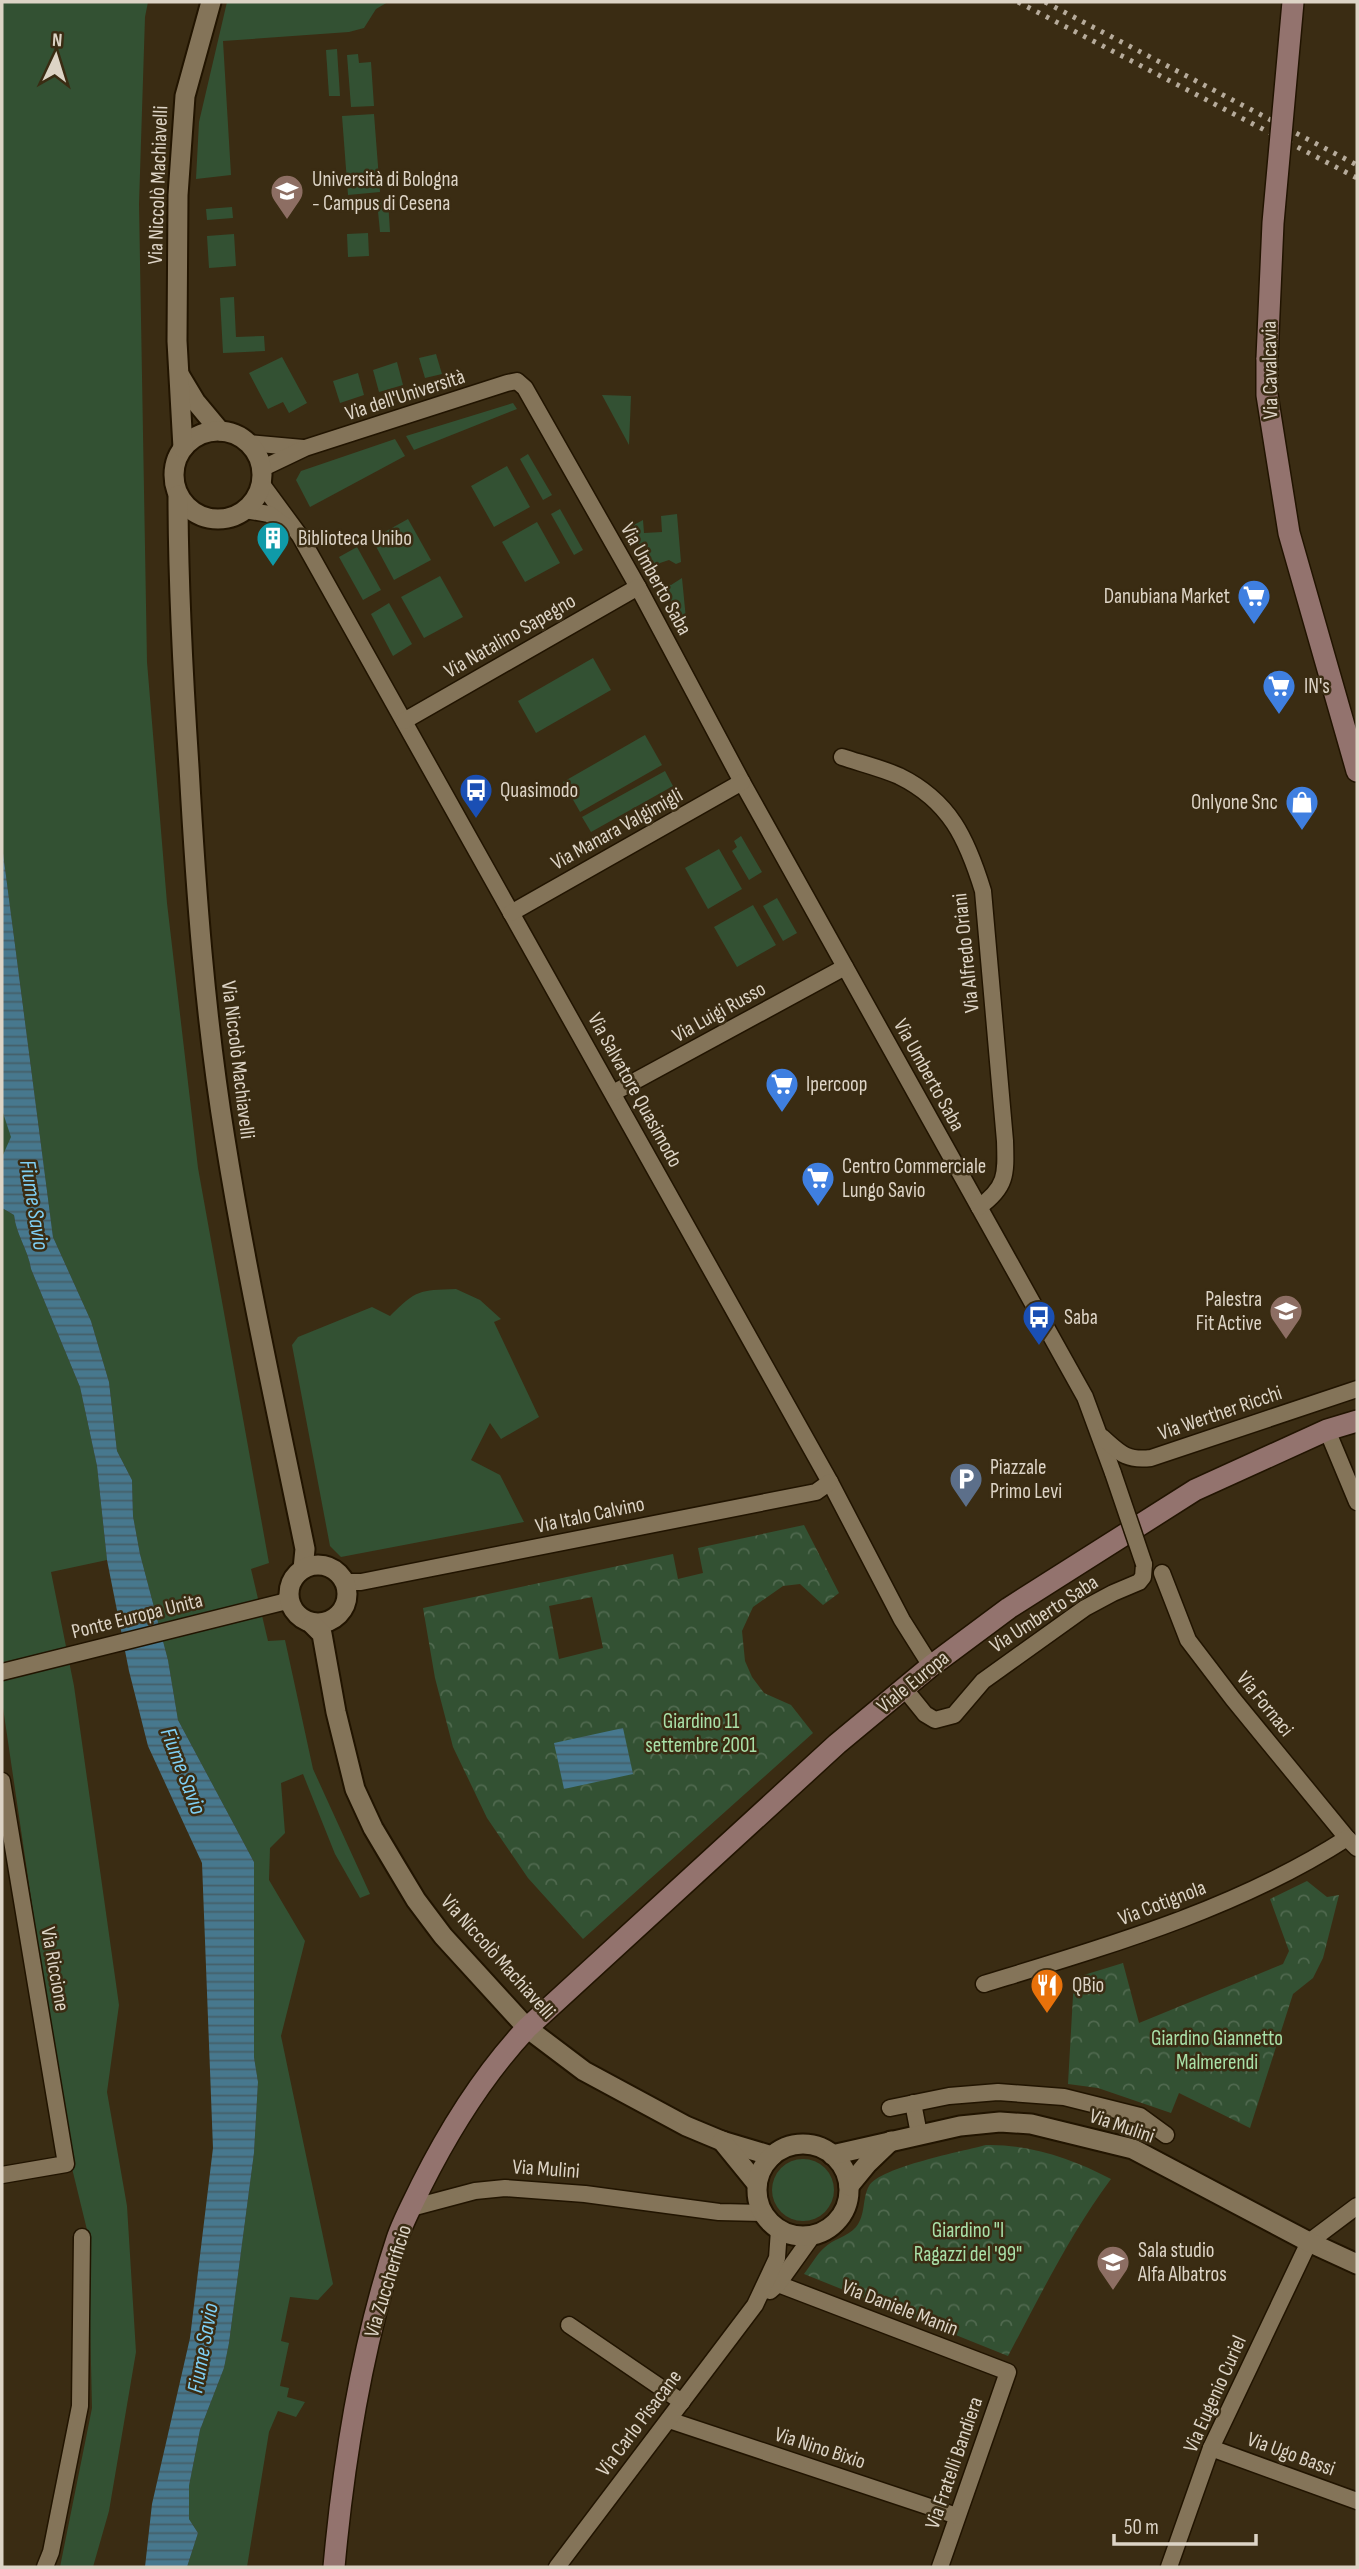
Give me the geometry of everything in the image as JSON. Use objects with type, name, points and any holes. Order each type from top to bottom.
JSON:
[{"type":"main road","name":"Via Cavalcavia","points":[[1293,2],[1273,223],[1266,395],[1289,533],[1357,771]]},
{"type":"main road","name":"Viale Europa","points":[[527,2028],[837,1744],[931,1666],[1009,1608],[1195,1490],[1357,1419]]},
{"type":"main road","name":"Via Zuccherificio","points":[[334,2567],[346,2454],[368,2346],[398,2238],[438,2153],[471,2096],[501,2055],[527,2028]]},
{"type":"street","name":"Via Niccolò Machiavelli","points":[[183,448],[178,373],[178,195],[185,96],[211,2]]},
{"type":"street","points":[[178,373],[195,401],[220,431]]},
{"type":"street","name":"Via dell'Università","points":[[261,476],[305,449],[517,382]]},
{"type":"street","name":"Via Umberto Saba","points":[[517,382],[530,395],[638,587],[845,967],[1085,1397],[1144,1564],[1145,1570],[1139,1583],[1112,1593],[1085,1608],[1001,1666],[983,1681],[954,1715],[935,1720],[925,1714],[904,1688]]},
{"type":"street","points":[[220,431],[237,436],[248,443],[256,454],[261,476],[256,498],[246,510],[224,519],[209,519],[188,509],[178,495],[174,472],[176,460],[183,448],[202,434],[220,431]]},
{"type":"street","points":[[248,443],[305,449]]},
{"type":"street","name":"Via Salvatore Quasimodo","points":[[261,476],[300,536],[830,1482],[896,1608],[931,1666]]},
{"type":"street","name":"Via Niccolò Machiavelli","points":[[178,495],[178,571],[195,873],[207,1007],[225,1138],[256,1316],[311,1567]]},
{"type":"street","name":"Via Salvatore Quasimodo","points":[[246,510],[269,514],[300,536]]},
{"type":"street","name":"Via Niccolò Machiavelli","points":[[178,571],[187,540],[209,519]]},
{"type":"street","name":"Via Natalino Sapegno","points":[[404,721],[638,587]]},
{"type":"street","name":"Via Alfredo Oriani","points":[[842,757],[898,776],[926,793],[953,818],[975,864],[983,891],[1006,1166],[1001,1187],[979,1207]]},
{"type":"street","name":"Via Manara Valgimigli","points":[[511,913],[743,782]]},
{"type":"street","name":"Via Luigi Russo","points":[[613,1093],[845,967]]},
{"type":"street","name":"Via Werther Ricchi","points":[[1101,1436],[1126,1457],[1138,1460],[1151,1458],[1357,1389]]},
{"type":"street","points":[[1327,1430],[1357,1502]]},
{"type":"street","name":"Via Italo Calvino","points":[[349,1587],[816,1492],[830,1482]]},
{"type":"street","points":[[311,1567],[329,1567],[339,1573],[349,1587],[344,1610],[322,1626],[304,1620],[288,1602],[292,1581],[311,1567]]},
{"type":"street","name":"Via Fornaci","points":[[1162,1573],[1188,1640],[1352,1843]]},
{"type":"street","name":"Ponte Europa Unita","points":[[2,1672],[288,1602]]},
{"type":"street","name":"Via Niccolò Machiavelli","points":[[322,1626],[336,1712],[355,1789],[373,1828],[416,1900],[443,1936],[527,2028],[584,2071],[686,2126],[722,2141],[772,2156]]},
{"type":"street","name":"Via Riccione","points":[[2,1781],[66,2164],[2,2175]]},
{"type":"street","name":"Via Cotignola","points":[[984,1984],[1110,1945],[1235,1898],[1352,1843]]},
{"type":"street","points":[[998,2092],[1000,2122]]},
{"type":"street","points":[[890,2108],[949,2096],[998,2092],[1064,2097],[1140,2116],[1167,2135]]},
{"type":"street","points":[[913,2103],[919,2134]]},
{"type":"street","name":"Via Mulini","points":[[832,2155],[919,2134],[1000,2122],[1031,2124],[1133,2149],[1309,2242],[1357,2264]]},
{"type":"street","points":[[849,2186],[892,2140]]},
{"type":"street","name":"Via Niccolò Machiavelli","points":[[722,2141],[757,2184]]},
{"type":"street","points":[[808,2144],[832,2155],[840,2163],[849,2186],[844,2212],[826,2230],[813,2235],[790,2235],[779,2230],[763,2213],[757,2199],[757,2184],[764,2164],[772,2156],[795,2145],[808,2144]]},
{"type":"street","name":"Via Mulini","points":[[411,2208],[475,2191],[505,2188],[585,2194],[719,2212],[763,2213]]},
{"type":"street","points":[[1309,2242],[1357,2206]]},
{"type":"street","name":"Via Carlo Pisacane","points":[[755,2305],[777,2258],[779,2230]]},
{"type":"street","name":"Via Carlo Pisacane","points":[[560,2564],[755,2305],[778,2284],[813,2235]]},
{"type":"street","points":[[45,2567],[51,2552],[80,2406],[82,2237]]},
{"type":"street","name":"Via Eugenio Curiel","points":[[1169,2567],[1211,2448],[1309,2242]]},
{"type":"street","name":"Via Daniele Manin","points":[[778,2284],[1008,2372]]},
{"type":"street","points":[[569,2325],[682,2402]]},
{"type":"street","name":"Via Fratelli Bandiera","points":[[940,2567],[1008,2372]]},
{"type":"street","name":"Via Nino Bixio","points":[[669,2420],[957,2516]]},
{"type":"street","name":"Via Ugo Bassi","points":[[1211,2448],[1357,2501]]},
{"type":"street","points":[[560,2564],[577,2567]]},
{"type":"green space","points":[[2,2],[148,2],[145,17],[139,204],[147,662],[167,903],[198,1168],[269,1563],[251,1569],[268,1641],[285,1640],[313,1769],[370,1894],[360,1898],[335,1854],[303,1774],[281,1783],[285,1833],[270,1848],[269,1880],[305,1941],[281,2036],[333,2284],[318,2300],[290,2297],[281,2341],[289,2343],[280,2386],[289,2388],[287,2397],[305,2402],[296,2417],[278,2411],[269,2432],[247,2567],[187,2567],[198,2533],[189,2519],[189,2486],[200,2430],[224,2368],[229,2343],[254,2153],[258,2082],[254,2057],[254,1862],[178,1720],[168,1660],[140,1554],[133,1516],[132,1480],[117,1451],[109,1382],[91,1321],[53,1237],[2,845]]},
{"type":"green space","points":[[227,2],[388,2],[376,9],[364,28],[349,32],[223,41],[231,175],[196,179],[199,122]]},
{"type":"green space","points":[[337,49],[340,96],[329,96],[326,50]]},
{"type":"green space","points":[[358,54],[359,63],[371,62],[374,106],[351,107],[347,55]]},
{"type":"green space","points":[[374,114],[380,192],[348,195],[342,116]]},
{"type":"green space","points":[[388,200],[390,232],[380,232],[377,201]]},
{"type":"green space","points":[[232,207],[233,218],[207,220],[206,209]]},
{"type":"green space","points":[[368,233],[369,256],[348,257],[347,234]]},
{"type":"green space","points":[[234,234],[236,266],[209,268],[207,236]]},
{"type":"green space","points":[[234,297],[236,337],[264,336],[265,351],[223,353],[220,298]]},
{"type":"green space","points":[[436,354],[442,374],[425,378],[419,358]]},
{"type":"green space","points":[[282,357],[307,403],[289,413],[283,402],[268,409],[249,373]]},
{"type":"green space","points":[[397,362],[403,385],[379,392],[373,370]]},
{"type":"green space","points":[[358,373],[364,395],[340,403],[333,381]]},
{"type":"green space","points":[[602,395],[631,396],[629,445]]},
{"type":"green space","points":[[513,403],[517,409],[414,450],[406,436]]},
{"type":"green space","points":[[395,439],[405,456],[310,507],[296,480],[301,471]]},
{"type":"green space","points":[[528,454],[552,495],[543,500],[520,459]]},
{"type":"green space","points":[[507,466],[530,507],[494,527],[471,486]]},
{"type":"green space","points":[[560,509],[583,550],[574,555],[551,514]]},
{"type":"green space","points":[[677,514],[681,562],[676,564],[669,560],[660,563],[653,571],[630,527],[643,520],[644,533],[662,532],[661,516]]},
{"type":"green space","points":[[408,519],[431,560],[394,580],[372,539]]},
{"type":"green space","points":[[537,522],[560,563],[525,582],[502,542]]},
{"type":"green space","points":[[357,547],[381,590],[363,600],[339,557]]},
{"type":"green space","points":[[440,576],[463,617],[424,638],[401,597]]},
{"type":"green space","points":[[682,578],[686,619],[683,621],[660,583],[671,585]]},
{"type":"green space","points":[[389,603],[412,644],[393,656],[371,614]]},
{"type":"green space","points":[[593,658],[611,690],[536,733],[518,701]]},
{"type":"green space","points":[[645,735],[662,765],[580,812],[563,782]]},
{"type":"green space","points":[[665,771],[673,786],[591,832],[582,817]]},
{"type":"green space","points":[[741,836],[762,872],[749,880],[732,851],[737,847],[734,841]]},
{"type":"green space","points":[[719,849],[742,889],[708,909],[685,868]]},
{"type":"green space","points":[[777,898],[797,933],[783,941],[763,906]]},
{"type":"green space","points":[[753,905],[776,945],[737,967],[714,927]]},
{"type":"green space","points":[[2,1110],[12,1137],[2,1157]]},
{"type":"green space","points":[[2,1208],[14,1215],[31,1269],[80,1387],[97,1466],[107,1560],[51,1572],[74,1686],[119,2005],[107,2092],[127,2206],[136,2352],[109,2511],[93,2567],[60,2567],[92,2408],[88,2234],[69,2156],[2,1701]]},
{"type":"green space","points":[[456,1289],[480,1300],[501,1319],[494,1322],[539,1417],[501,1439],[490,1423],[471,1460],[500,1475],[524,1522],[341,1557],[330,1546],[292,1345],[298,1337],[372,1307],[390,1316],[419,1293]]},
{"type":"green space","name":"Giardino 11 settembre 2001","points":[[804,1525],[839,1593],[823,1605],[800,1584],[783,1586],[753,1607],[742,1631],[745,1661],[752,1677],[764,1693],[791,1705],[813,1733],[583,1939],[528,1878],[487,1818],[453,1747],[435,1678],[423,1608],[673,1554],[678,1579],[703,1573],[698,1548]],"holes":[[[592,1597],[603,1648],[559,1659],[549,1606]]]},
{"type":"green space","name":"Giardino Giannetto Malmerendi","points":[[1307,1881],[1327,1897],[1339,1895],[1323,1958],[1313,1978],[1293,1994],[1250,2128],[1179,2093],[1171,2113],[1098,2088],[1068,2084],[1074,1978],[1123,1963],[1139,2023],[1283,1964],[1289,1951],[1270,1899]]},
{"type":"green space","name":"Giardino \"I Ragazzi del '99\"","points":[[986,2145],[1018,2147],[1050,2154],[1111,2179],[1069,2243],[1008,2356],[804,2274],[824,2248],[856,2227],[869,2186],[876,2179],[905,2166]]},
{"type":"green space","points":[[797,2159],[809,2159],[825,2168],[832,2178],[832,2202],[825,2212],[809,2221],[797,2221],[786,2216],[777,2207],[772,2196],[772,2184],[777,2173],[786,2164]]},
{"type":"water","name":"Fiume Savio","points":[[2,845],[53,1237],[91,1321],[109,1382],[117,1451],[132,1480],[133,1516],[140,1554],[168,1660],[178,1720],[254,1862],[254,2057],[258,2082],[254,2153],[229,2343],[224,2368],[200,2430],[189,2486],[189,2519],[198,2533],[187,2567],[145,2567],[152,2504],[190,2338],[213,2148],[202,1863],[148,1746],[129,1671],[107,1560],[97,1466],[80,1387],[31,1269],[14,1215],[2,1208],[2,1157],[11,1137],[2,1110]]},
{"type":"water","points":[[623,1728],[633,1774],[564,1789],[554,1743]]},
{"type":"railway","points":[[1018,2],[1357,178]]},
{"type":"railway","points":[[1045,2],[1357,165]]},
{"type":"place","name":"Università di Bologna - Campus di Cesena","points":[[287,221]]},
{"type":"place","name":"Biblioteca Unibo","points":[[273,568]]},
{"type":"place","name":"Danubiana Market","points":[[1254,626]]},
{"type":"place","name":"IN's","points":[[1279,716]]},
{"type":"place","name":"Quasimodo","points":[[476,820]]},
{"type":"place","name":"Onlyone Snc","points":[[1302,832]]},
{"type":"place","name":"Ipercoop","points":[[782,1114]]},
{"type":"place","name":"Centro Commerciale Lungo Savio","points":[[818,1208]]},
{"type":"place","name":"Palestra Fit Active","points":[[1286,1341]]},
{"type":"place","name":"Saba","points":[[1039,1347]]},
{"type":"place","name":"Piazzale Primo Levi","points":[[966,1509]]},
{"type":"place","name":"QBio","points":[[1047,2015]]},
{"type":"place","name":"Sala studio Alfa Albatros","points":[[1113,2292]]}]
